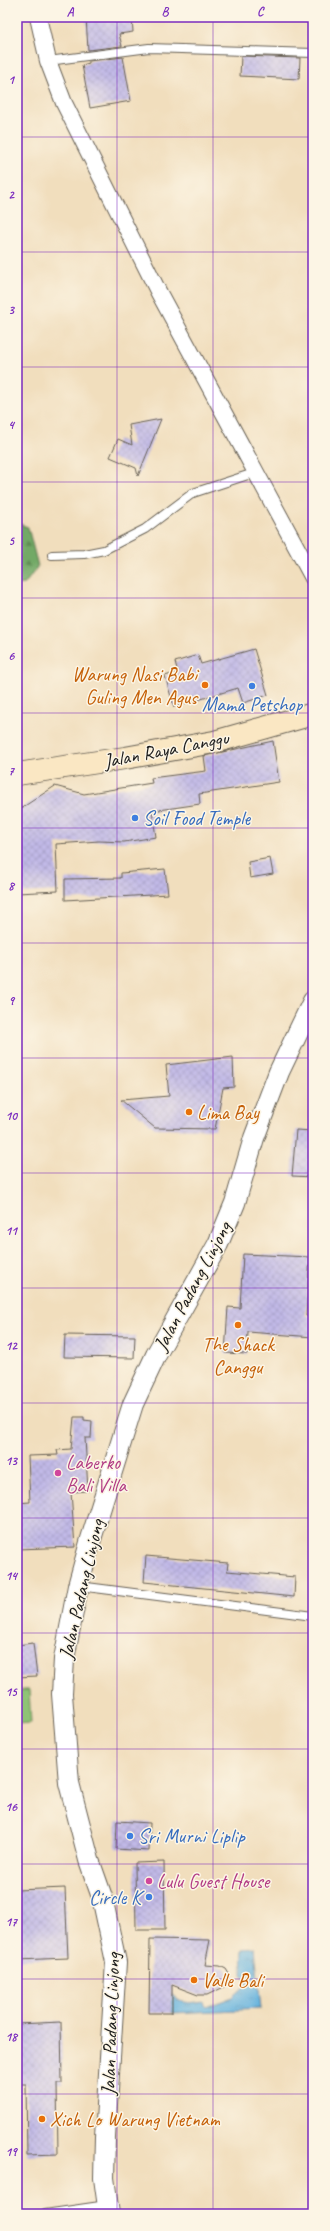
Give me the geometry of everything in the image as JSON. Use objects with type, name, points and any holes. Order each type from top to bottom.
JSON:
[{"type":"main road","name":"Jalan Raya Canggu","points":[[17,774],[125,758],[214,742],[313,714]]},
{"type":"street","points":[[38,17],[48,61],[64,103],[156,286],[313,578]]},
{"type":"street","name":"Jalan Padang Linjong","points":[[108,2210],[105,2137],[116,1962],[102,1897],[89,1860],[69,1783],[62,1694],[64,1659],[78,1586],[122,1434],[133,1404],[156,1355],[218,1244],[235,1203],[254,1138],[279,1072],[313,1001]]},
{"type":"lane","points":[[48,61],[149,48],[313,53]]},
{"type":"lane","points":[[52,555],[84,554],[104,550],[145,529],[193,493],[257,472]]},
{"type":"lane","points":[[78,1586],[313,1616]]},
{"type":"lane","points":[[45,2214],[108,2210]]},
{"type":"green space","points":[[17,523],[28,527],[38,566],[25,584],[17,585]]},
{"type":"green space","points":[[17,1690],[29,1690],[31,1723],[17,1724]]},
{"type":"water","points":[[255,1948],[261,2009],[172,2013],[172,1994],[188,2004],[204,2002],[206,2007],[233,1997],[247,1984],[242,1975],[243,1949]]},
{"type":"building","points":[[86,17],[132,17],[133,32],[119,34],[122,46],[88,50]]},
{"type":"building","points":[[241,56],[300,58],[299,79],[240,76]]},
{"type":"building","points":[[123,57],[131,101],[90,108],[82,65],[89,63],[89,61]]},
{"type":"building","points":[[161,419],[138,476],[136,468],[110,457],[118,439],[132,445],[129,425]]},
{"type":"building","points":[[254,649],[268,695],[243,703],[238,688],[174,707],[165,676],[178,672],[175,662],[198,655],[201,664]]},
{"type":"building","points":[[273,741],[279,782],[199,794],[200,804],[152,811],[156,837],[124,842],[99,841],[56,844],[58,891],[17,893],[17,811],[55,786],[84,794],[152,783],[151,778],[206,771],[204,756]]},
{"type":"building","points":[[270,858],[273,874],[250,878],[248,862]]},
{"type":"building","points":[[165,869],[168,894],[65,900],[65,879],[121,878],[121,873]]},
{"type":"building","points":[[233,1057],[234,1087],[223,1088],[215,1129],[155,1128],[121,1100],[169,1096],[166,1065]]},
{"type":"building","points":[[296,1130],[313,1131],[313,1177],[292,1176]]},
{"type":"building","points":[[243,1254],[310,1257],[306,1316],[313,1317],[313,1337],[248,1332],[247,1354],[225,1353],[228,1307],[240,1308]]},
{"type":"building","points":[[65,1335],[135,1336],[134,1358],[64,1357]]},
{"type":"building","points":[[74,1417],[84,1417],[84,1420],[92,1421],[91,1438],[85,1438],[88,1491],[71,1492],[75,1547],[17,1549],[17,1503],[30,1502],[28,1456],[58,1455],[57,1450],[71,1449]]},
{"type":"building","points":[[146,1556],[228,1563],[227,1571],[295,1577],[294,1597],[144,1582]]},
{"type":"building","points":[[33,1643],[37,1676],[17,1677],[17,1645]]},
{"type":"building","points":[[117,1821],[150,1823],[149,1851],[116,1849]]},
{"type":"building","points":[[164,1862],[165,1930],[136,1930],[135,1863]]},
{"type":"building","points":[[65,1888],[68,1958],[17,1960],[17,1890]]},
{"type":"building","points":[[150,1939],[210,1940],[205,1965],[220,1966],[226,1969],[229,1974],[228,1981],[224,1987],[207,1995],[198,1995],[172,1985],[172,2013],[149,2013]]},
{"type":"building","points":[[61,2022],[62,2083],[57,2083],[58,2154],[27,2155],[26,2084],[17,2084],[17,2024]]},
{"type":"place","name":"Warung Nasi Babi Guling Men Agus","points":[[205,685]]},
{"type":"place","name":"Mama Petshop","points":[[252,686]]},
{"type":"place","name":"Soil Food Temple","points":[[135,818]]},
{"type":"place","name":"Lima Bay","points":[[189,1112]]},
{"type":"place","name":"The Shack Canggu","points":[[238,1325]]},
{"type":"place","name":"Laberko Bali Villa","points":[[58,1473]]},
{"type":"place","name":"Sri Murni Liplip","points":[[130,1836]]},
{"type":"place","name":"Lulu Guest House","points":[[149,1881]]},
{"type":"place","name":"Circle K","points":[[149,1897]]},
{"type":"place","name":"Valle Bali","points":[[194,1980]]},
{"type":"place","name":"Xich Lo Warung Vietnam","points":[[42,2119]]}]
